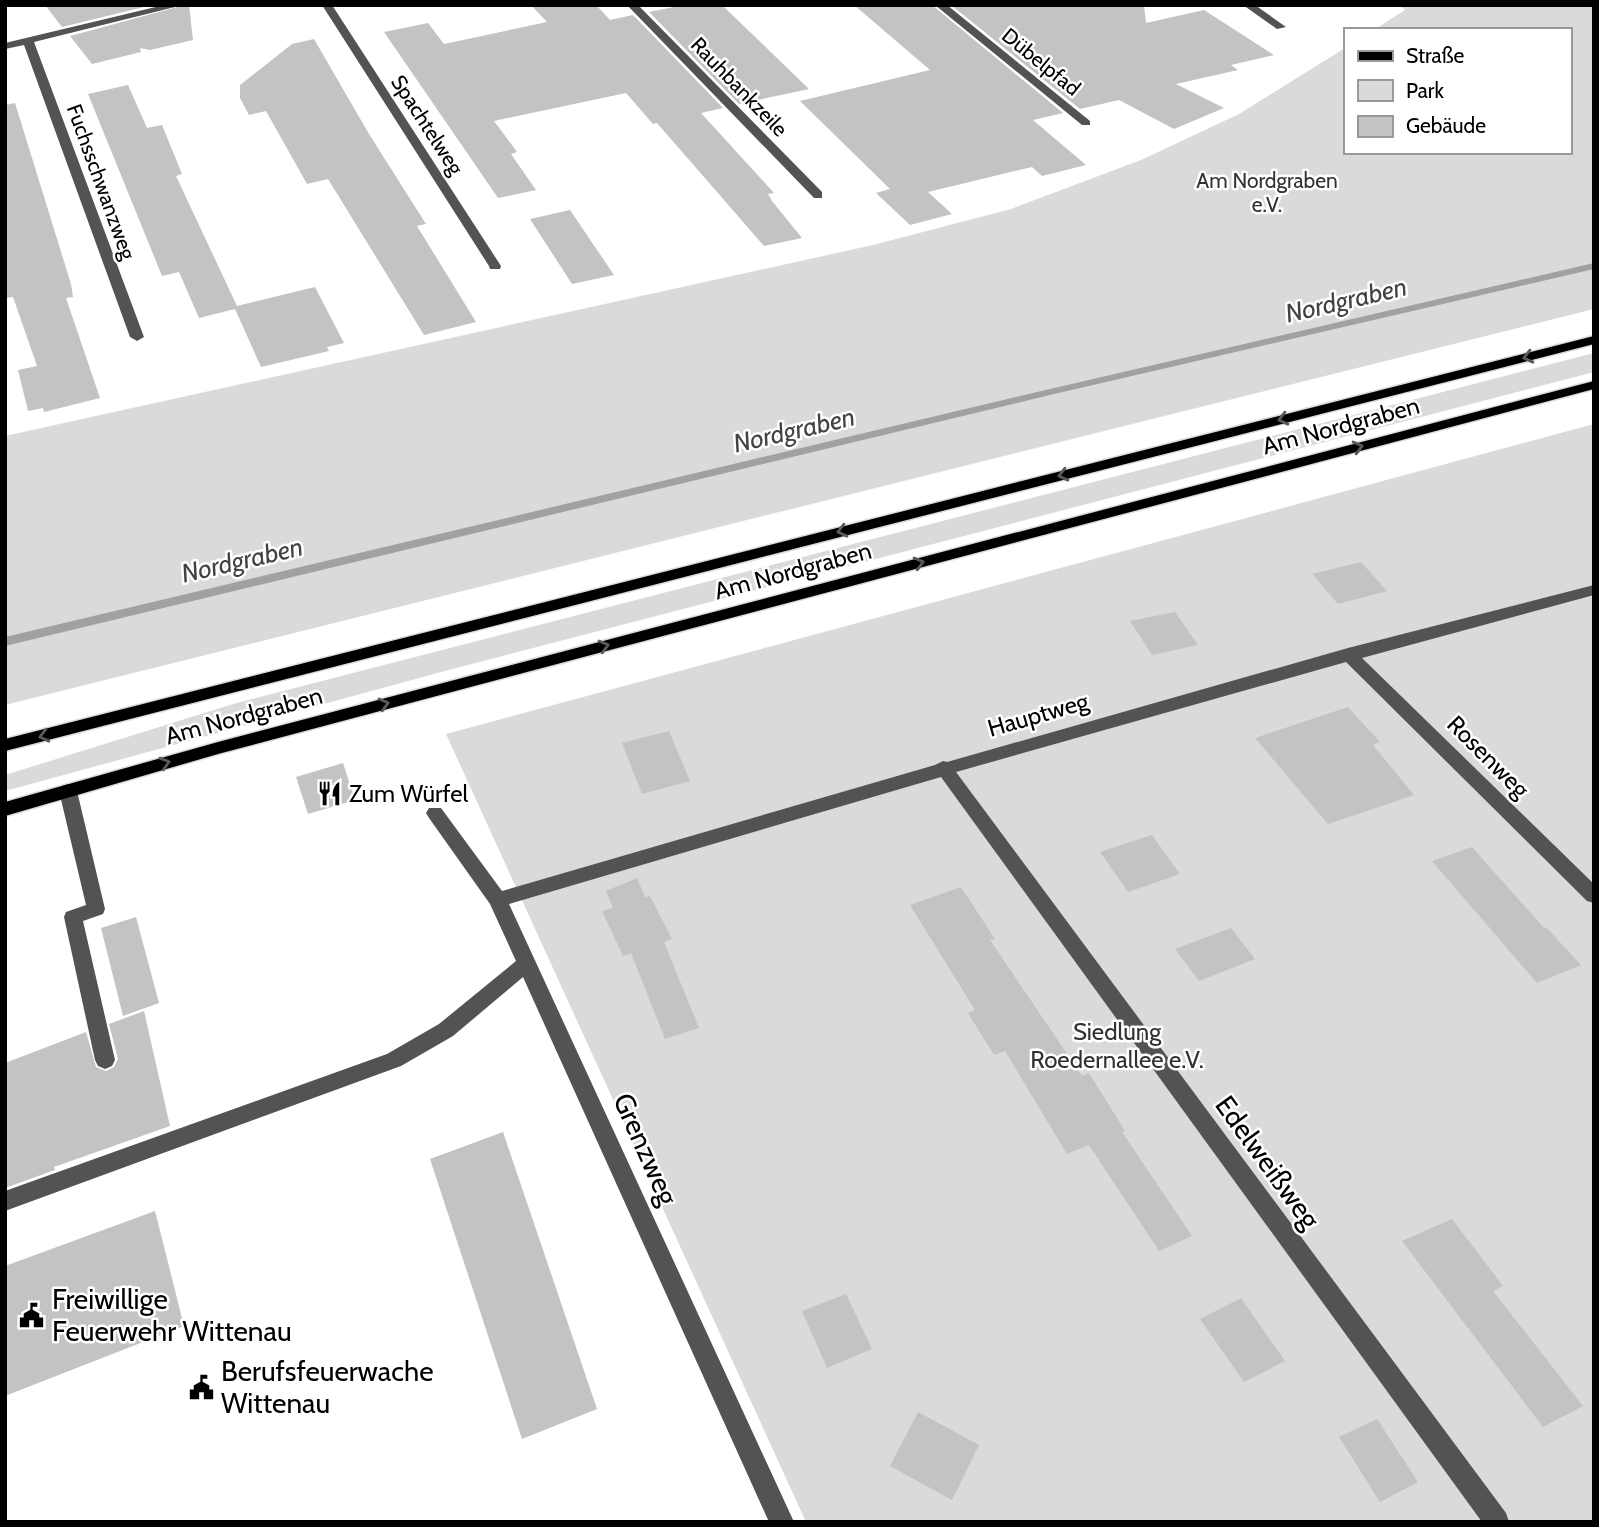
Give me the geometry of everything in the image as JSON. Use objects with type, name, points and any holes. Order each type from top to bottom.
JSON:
[{"type":"main road","name":"Am Nordgraben","points":[[5,745],[1594,340]]},
{"type":"main road","name":"Am Nordgraben","points":[[5,809],[218,748],[1594,385]]},
{"type":"street","points":[[5,46],[178,5]]},
{"type":"street","name":"Spachtelweg","points":[[327,5],[495,266]]},
{"type":"street","name":"Rauhbankzeile","points":[[632,5],[818,195]]},
{"type":"street","name":"Dübelpfad","points":[[940,5],[1086,123]]},
{"type":"street","points":[[1248,5],[1281,27]]},
{"type":"street","name":"Fuchsschwanzweg","points":[[28,40],[137,337]]},
{"type":"street","name":"Hauptweg","points":[[498,900],[943,767],[1348,654],[1594,590]]},
{"type":"street","name":"Rosenweg","points":[[1348,654],[1594,896]]},
{"type":"street","name":"Edelweißweg","points":[[943,767],[1497,1522]]},
{"type":"street","points":[[68,791],[96,909],[73,916],[105,1059]]},
{"type":"street","name":"Grenzweg","points":[[435,813],[498,900],[782,1522]]},
{"type":"street","points":[[5,1201],[394,1059],[446,1030],[528,962]]},
{"type":"green space","name":"Am Nordgraben e.V.","points":[[1399,5],[1594,5],[1594,309],[5,705],[5,436],[873,245],[1011,209],[1141,160],[1239,114],[1344,49],[1344,154],[1571,154],[1571,28],[1377,28],[1405,10]]},
{"type":"green space","points":[[1594,353],[1594,372],[445,671],[5,791],[5,775],[233,704]]},
{"type":"green space","name":"Siedlung Roedernallee e.V.","points":[[1594,424],[1594,1522],[806,1522],[446,734]]},
{"type":"building","points":[[45,5],[152,5],[62,27]]},
{"type":"building","points":[[189,5],[193,40],[150,50],[140,48],[141,52],[92,64],[70,36]]},
{"type":"building","points":[[531,5],[596,5],[610,20],[633,15],[723,108],[701,113],[774,193],[768,194],[802,238],[764,246],[657,123],[653,124],[626,93],[494,121],[517,152],[511,154],[536,190],[498,198],[384,32],[428,23],[444,44],[547,22]]},
{"type":"building","points":[[684,5],[722,5],[809,89],[739,104],[649,12]]},
{"type":"building","points":[[854,5],[932,5],[1063,113],[1033,120],[1086,165],[1042,176],[1032,167],[928,192],[952,214],[910,225],[876,193],[890,189],[800,101],[930,70]]},
{"type":"building","points":[[951,5],[1144,5],[1146,23],[1204,10],[1274,55],[1231,65],[1238,70],[1176,84],[1224,108],[1174,129],[1119,100],[1080,109]]},
{"type":"building","points":[[314,39],[369,134],[426,224],[417,226],[476,322],[424,335],[328,179],[307,184],[266,111],[249,115],[240,98],[240,85],[292,44]]},
{"type":"building","points":[[128,85],[147,128],[162,125],[182,174],[176,176],[237,306],[315,287],[344,343],[327,347],[329,351],[261,367],[235,309],[199,318],[179,272],[162,276],[88,94]]},
{"type":"building","points":[[15,103],[71,284],[73,297],[66,298],[100,398],[44,412],[43,408],[28,411],[18,370],[37,366],[13,297],[5,298],[5,105]]},
{"type":"building","points":[[570,210],[614,275],[572,284],[530,219]]},
{"type":"building","points":[[1361,562],[1387,591],[1338,604],[1312,574]]},
{"type":"building","points":[[1175,612],[1198,645],[1152,655],[1130,621]]},
{"type":"building","points":[[1348,707],[1380,742],[1373,745],[1414,795],[1328,824],[1255,738]]},
{"type":"building","points":[[669,731],[690,781],[642,794],[622,743]]},
{"type":"building","name":"Zum Würfel","points":[[343,763],[355,800],[308,814],[296,777]]},
{"type":"building","points":[[1152,835],[1180,874],[1128,892],[1100,852]]},
{"type":"building","points":[[1472,847],[1581,965],[1537,983],[1432,861]]},
{"type":"building","points":[[637,878],[645,897],[650,896],[672,939],[664,942],[699,1028],[665,1039],[631,953],[623,956],[602,911],[613,908],[606,891]]},
{"type":"building","points":[[961,887],[995,939],[990,940],[1082,1076],[1089,1073],[1125,1131],[1122,1132],[1192,1236],[1159,1251],[1089,1145],[1067,1154],[1005,1051],[994,1055],[968,1013],[975,1010],[910,905]]},
{"type":"building","points":[[136,917],[159,1003],[123,1016],[101,928]]},
{"type":"building","points":[[1231,928],[1255,959],[1199,981],[1175,949]]},
{"type":"building","points":[[144,1011],[170,1126],[54,1167],[55,1170],[5,1188],[5,1063],[86,1032],[96,1067],[106,1071],[114,1067],[118,1059],[109,1024]]},
{"type":"building","points":[[503,1132],[597,1409],[522,1439],[430,1159]]},
{"type":"building","points":[[155,1211],[184,1326],[5,1396],[5,1266]]},
{"type":"building","points":[[1452,1219],[1503,1286],[1493,1291],[1583,1406],[1543,1427],[1402,1241]]},
{"type":"building","points":[[846,1294],[872,1349],[827,1368],[802,1311]]},
{"type":"building","points":[[1241,1298],[1285,1361],[1244,1382],[1200,1319]]},
{"type":"building","points":[[918,1412],[979,1445],[952,1500],[890,1466]]},
{"type":"building","points":[[1377,1419],[1418,1482],[1380,1502],[1339,1437]]},
{"type":"waterway","name":"Nordgraben","points":[[5,642],[1050,392],[1594,266]]},
{"type":"place","name":"Zum Würfel","points":[[329,794]]},
{"type":"place","name":"Freiwillige Feuerwehr Wittenau","points":[[32,1315]]},
{"type":"place","name":"Berufsfeuerwache Wittenau","points":[[201,1387]]}]
